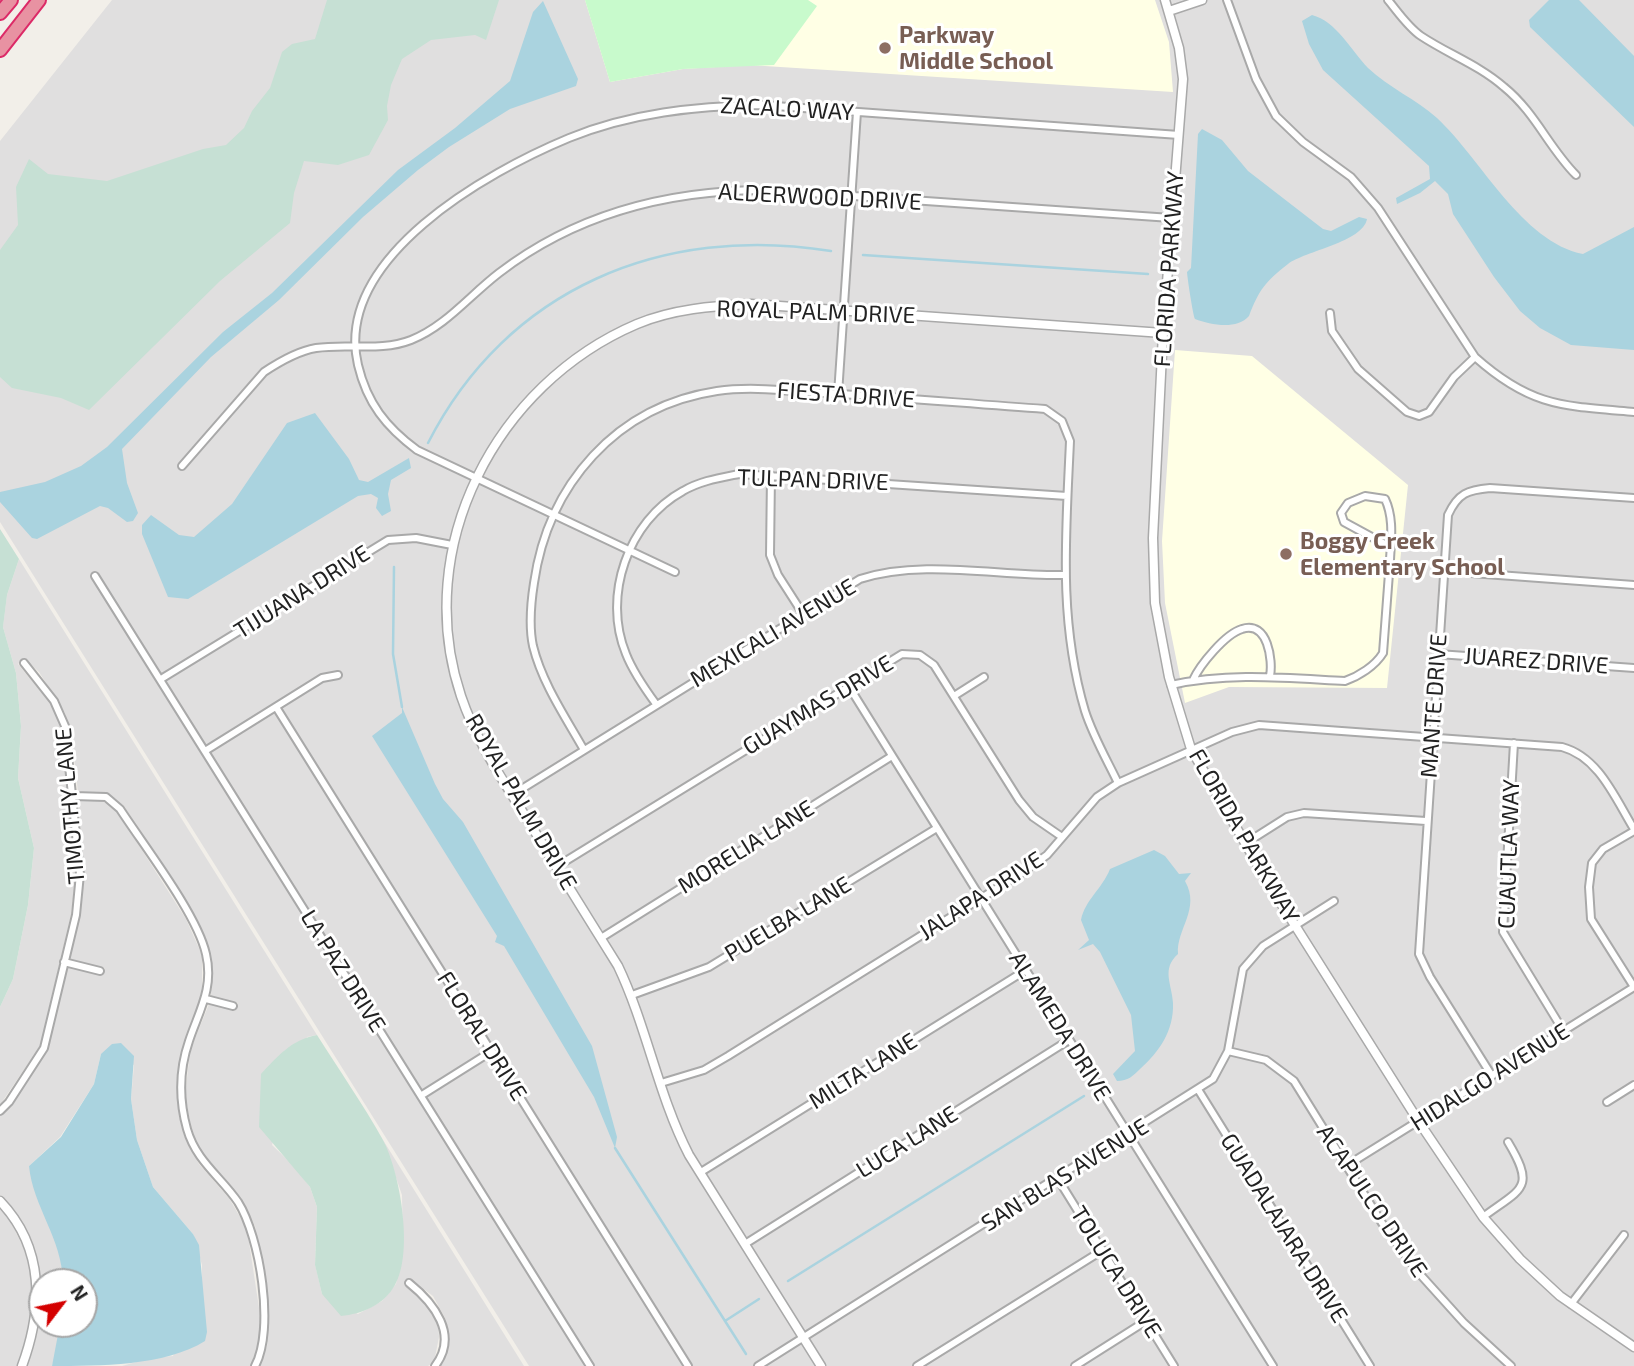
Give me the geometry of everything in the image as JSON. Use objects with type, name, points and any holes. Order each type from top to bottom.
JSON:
[{"type":"highway","points":[[0,13],[11,0]]},
{"type":"highway","points":[[0,50],[39,0]]},
{"type":"street","name":"FLORIDA PARKWAY","points":[[1165,0],[1183,79],[1163,333],[1153,538],[1155,603],[1171,685],[1191,749],[1296,925],[1419,1122],[1483,1217],[1520,1259],[1571,1304],[1634,1347]]},
{"type":"street","points":[[1169,11],[1202,0]]},
{"type":"street","points":[[1227,0],[1256,79],[1276,116],[1303,142],[1351,177],[1378,208],[1475,358],[1508,383],[1561,406],[1634,412]]},
{"type":"street","points":[[1388,0],[1419,35],[1505,87],[1542,127],[1564,163],[1576,175]]},
{"type":"street","name":"ZACALO WAY","points":[[676,572],[416,450],[386,425],[365,389],[354,347],[359,317],[374,278],[394,253],[436,214],[516,162],[583,134],[640,117],[706,106],[761,105],[1179,135]]},
{"type":"street","points":[[838,394],[857,112]]},
{"type":"street","name":"ALDERWOOD DRIVE","points":[[182,466],[264,372],[281,361],[315,348],[388,346],[427,333],[524,254],[567,231],[646,202],[736,190],[1171,218]]},
{"type":"street","name":"ROYAL PALM DRIVE","points":[[821,1366],[673,1124],[632,995],[601,938],[478,737],[461,695],[452,661],[448,612],[452,545],[475,477],[504,428],[542,385],[601,341],[638,323],[667,314],[751,304],[1163,333]]},
{"type":"street","points":[[1330,313],[1332,331],[1358,369],[1407,412],[1419,416],[1429,412],[1454,377],[1475,358]]},
{"type":"street","name":"FIESTA DRIVE","points":[[584,750],[550,690],[533,645],[531,603],[536,567],[552,514],[586,462],[632,424],[659,409],[692,396],[730,390],[838,394],[1045,410],[1066,427],[1070,441],[1063,575],[1074,664],[1085,712],[1118,783]]},
{"type":"street","points":[[771,475],[770,555],[778,575],[803,614]]},
{"type":"street","name":"TULPAN DRIVE","points":[[656,704],[626,654],[620,632],[617,595],[628,551],[644,525],[663,504],[682,491],[725,476],[771,475],[1067,496]]},
{"type":"street","name":"MANTE DRIVE","points":[[1492,1076],[1430,977],[1419,954],[1448,514],[1455,499],[1468,490],[1490,488],[1634,498]]},
{"type":"street","points":[[1171,685],[1193,680],[1270,676],[1345,681],[1358,676],[1379,660],[1382,653],[1390,548],[1392,513],[1385,499],[1366,496],[1348,503],[1342,513],[1344,522],[1390,548]]},
{"type":"street","name":"TIJUANA DRIVE","points":[[161,679],[388,540],[416,538],[452,545]]},
{"type":"street","name":"MEXICALI AVENUE","points":[[512,795],[860,579],[886,570],[912,568],[1016,576],[1063,575]]},
{"type":"street","points":[[1444,571],[1634,585]]},
{"type":"street","name":"LA PAZ DRIVE","points":[[95,576],[590,1366]]},
{"type":"street","points":[[1193,680],[1200,664],[1241,629],[1251,628],[1263,636],[1272,652],[1270,676]]},
{"type":"street","name":"GUAYMAS DRIVE","points":[[556,867],[902,654],[920,655],[934,665],[1019,800],[1034,817],[1062,837]]},
{"type":"street","name":"JUAREZ DRIVE","points":[[1438,654],[1634,668]]},
{"type":"street","name":"TIMOTHY LANE","points":[[0,1111],[9,1102],[44,1048],[76,915],[80,874],[74,796],[61,715],[35,674],[24,663]]},
{"type":"street","points":[[205,751],[323,678],[338,675]]},
{"type":"street","points":[[954,696],[984,677]]},
{"type":"street","name":"ALAMEDA DRIVE","points":[[848,685],[1273,1366]]},
{"type":"street","name":"FLORAL DRIVE","points":[[276,707],[688,1366]]},
{"type":"street","name":"JALAPA DRIVE","points":[[661,1083],[704,1070],[728,1056],[1047,855],[1097,797],[1118,783],[1232,732],[1259,725],[1562,747],[1580,752],[1596,767],[1634,830]]},
{"type":"street","name":"CUAUTLA WAY","points":[[1514,743],[1503,933],[1564,1032]]},
{"type":"street","name":"MORELIA LANE","points":[[601,938],[892,756]]},
{"type":"street","points":[[74,796],[97,795],[114,802],[200,936],[208,968],[206,999],[182,1066],[183,1114],[188,1133],[202,1162],[233,1195],[251,1228],[265,1320],[263,1345],[254,1366]]},
{"type":"street","points":[[1246,844],[1287,817],[1304,813],[1426,821]]},
{"type":"street","name":"PUELBA LANE","points":[[632,995],[709,967],[937,828]]},
{"type":"street","points":[[1634,830],[1604,849],[1592,863],[1589,887],[1591,919],[1634,987]]},
{"type":"street","name":"SAN BLAS AVENUE","points":[[758,1366],[1199,1091],[1213,1079],[1228,1051],[1243,969],[1263,946],[1334,901]]},
{"type":"street","points":[[64,962],[100,971]]},
{"type":"street","name":"MILTA LANE","points":[[701,1172],[1026,970]]},
{"type":"street","name":"HIDALGO AVENUE","points":[[1346,1166],[1634,987]]},
{"type":"street","points":[[206,999],[233,1006]]},
{"type":"street","name":"LUCA LANE","points":[[745,1244],[1069,1040]]},
{"type":"street","points":[[422,1095],[492,1051]]},
{"type":"street","name":"ACAPULCO DRIVE","points":[[1228,1051],[1266,1060],[1294,1081],[1346,1166],[1418,1272],[1464,1324],[1511,1366]]},
{"type":"street","points":[[1607,1102],[1634,1085]]},
{"type":"street","name":"GUADALAJARA DRIVE","points":[[1199,1091],[1370,1366]]},
{"type":"street","points":[[1483,1217],[1516,1192],[1525,1180],[1524,1169],[1508,1142]]},
{"type":"street","name":"TOLUCA DRIVE","points":[[1058,1179],[1174,1366]]},
{"type":"street","points":[[0,1201],[12,1214],[31,1253],[39,1300],[31,1341],[22,1366]]},
{"type":"street","points":[[1571,1304],[1624,1235]]},
{"type":"street","points":[[917,1366],[1102,1250]]},
{"type":"street","points":[[410,1283],[430,1299],[442,1320],[444,1336],[435,1366]]},
{"type":"street","points":[[1075,1366],[1146,1321]]},
{"type":"shaded area","points":[[112,0],[1634,0],[1634,1366],[529,1366],[0,522],[0,141]]},
{"type":"shaded area","points":[[327,0],[499,0],[486,40],[475,35],[431,40],[402,59],[391,85],[387,106],[388,120],[369,155],[338,165],[304,161],[294,193],[290,223],[220,281],[89,410],[61,398],[12,388],[0,377],[0,250],[18,225],[16,187],[29,159],[48,174],[107,181],[203,149],[226,145],[244,128],[252,111],[270,88],[282,52],[292,44],[315,39]]},
{"type":"shaded area","name":"Parkway Middle School","points":[[585,0],[1155,0],[1169,42],[1173,92],[749,65],[683,69],[610,82]]},
{"type":"shaded area","points":[[1175,350],[1252,356],[1408,485],[1387,688],[1229,687],[1185,703],[1165,603],[1162,541]]},
{"type":"shaded area","points":[[0,529],[19,559],[7,595],[3,627],[16,673],[21,726],[18,778],[34,848],[28,905],[13,979],[0,1007]]},
{"type":"shaded area","points":[[19,559],[317,1035],[307,1037],[272,1145],[296,1168],[310,1187],[317,1207],[315,1264],[322,1294],[358,1314],[382,1301],[396,1284],[403,1248],[402,1195],[383,1140],[524,1366],[440,1366],[448,1337],[445,1318],[433,1296],[409,1278],[404,1284],[427,1302],[438,1321],[439,1337],[434,1362],[428,1366],[259,1366],[267,1346],[269,1319],[255,1226],[242,1202],[206,1160],[192,1132],[185,1096],[190,1051],[209,1004],[235,1011],[238,1003],[211,996],[212,967],[204,934],[124,806],[107,793],[78,792],[72,739],[65,713],[39,672],[24,658],[18,664],[50,703],[61,727],[76,874],[71,915],[40,1046],[0,1105],[0,1007],[13,979],[28,905],[34,848],[18,778],[21,726],[16,673],[3,627],[7,595]]},
{"type":"shaded area","points":[[96,799],[111,805],[117,811],[186,919],[202,955],[202,998],[178,1066],[179,1115],[184,1135],[199,1164],[229,1198],[247,1229],[261,1321],[259,1345],[250,1366],[122,1366],[150,1358],[173,1356],[202,1284],[202,1265],[193,1234],[153,1187],[137,1140],[131,1099],[134,1065],[101,1054],[94,1084],[60,1137],[29,1166],[63,1260],[63,1268],[38,1268],[35,1252],[15,1211],[0,1195],[0,1116],[13,1104],[47,1049],[67,967],[102,975],[105,968],[69,959],[80,916],[84,874],[78,800]]},
{"type":"shaded area","points":[[317,1035],[383,1140],[395,1172],[403,1212],[404,1253],[395,1285],[379,1303],[357,1313],[341,1316],[322,1294],[315,1265],[317,1207],[310,1187],[259,1127],[261,1074],[279,1055],[300,1040]]},
{"type":"shaded area","points":[[0,1208],[8,1216],[27,1255],[29,1268],[27,1340],[18,1366],[0,1366]]},
{"type":"shaded area","points":[[36,1338],[58,1338],[52,1366],[26,1366]]},
{"type":"green space","points":[[585,0],[808,0],[817,6],[774,65],[683,69],[610,82]]},
{"type":"water","points":[[1549,0],[1579,0],[1634,56],[1634,127],[1530,27],[1529,20]]},
{"type":"water","points":[[543,1],[578,79],[576,86],[510,109],[418,170],[363,217],[279,300],[211,357],[122,449],[127,483],[138,513],[133,521],[127,522],[108,508],[100,506],[37,539],[32,538],[0,502],[0,492],[45,482],[81,466],[107,447],[223,332],[272,293],[398,170],[455,128],[510,81],[533,12]]},
{"type":"water","points":[[1312,15],[1321,18],[1336,30],[1376,75],[1437,118],[1522,217],[1541,233],[1561,246],[1583,254],[1634,227],[1634,350],[1571,345],[1540,328],[1520,311],[1494,277],[1453,214],[1448,194],[1435,181],[1420,193],[1397,204],[1396,198],[1430,179],[1429,166],[1323,70],[1309,44],[1302,21]]},
{"type":"water","points":[[1202,129],[1222,140],[1248,171],[1323,229],[1331,231],[1359,217],[1367,219],[1363,227],[1345,240],[1288,264],[1264,287],[1249,316],[1231,325],[1195,319],[1189,287],[1187,272],[1191,268],[1198,134]]},
{"type":"water","points":[[315,413],[349,459],[359,480],[368,482],[409,458],[411,468],[391,480],[388,494],[391,511],[382,516],[376,508],[378,498],[371,494],[358,496],[188,599],[168,597],[142,534],[142,525],[151,515],[179,535],[194,537],[232,504],[287,423]]},
{"type":"water","points":[[402,707],[443,799],[463,822],[592,1046],[617,1137],[615,1148],[594,1097],[504,946],[495,942],[497,936],[372,736],[402,713]]},
{"type":"water","points":[[1154,850],[1165,856],[1179,874],[1191,873],[1185,881],[1189,891],[1189,910],[1180,936],[1178,954],[1169,971],[1173,1013],[1168,1032],[1159,1048],[1130,1078],[1117,1081],[1113,1074],[1135,1051],[1131,1015],[1100,952],[1093,944],[1078,950],[1089,940],[1081,920],[1086,906],[1110,869]]},
{"type":"water","points":[[121,1043],[134,1056],[131,1099],[137,1140],[153,1187],[193,1234],[199,1245],[207,1332],[205,1341],[189,1349],[151,1360],[111,1365],[52,1366],[57,1338],[98,1338],[98,1268],[61,1268],[29,1166],[61,1137],[94,1084],[101,1054],[112,1044]]},
{"type":"waterway","points":[[428,443],[461,389],[501,344],[546,307],[596,279],[650,259],[708,248],[769,245],[831,251]]},
{"type":"waterway","points":[[863,255],[1148,274]]},
{"type":"waterway","points":[[394,567],[393,654],[402,707]]},
{"type":"waterway","points":[[788,1281],[1084,1096]]},
{"type":"waterway","points":[[615,1148],[746,1354]]},
{"type":"waterway","points":[[725,1321],[759,1299]]},
{"type":"place","name":"Parkway Middle School","points":[[885,48]]},
{"type":"place","name":"Boggy Creek Elementary School","points":[[1286,554]]}]
